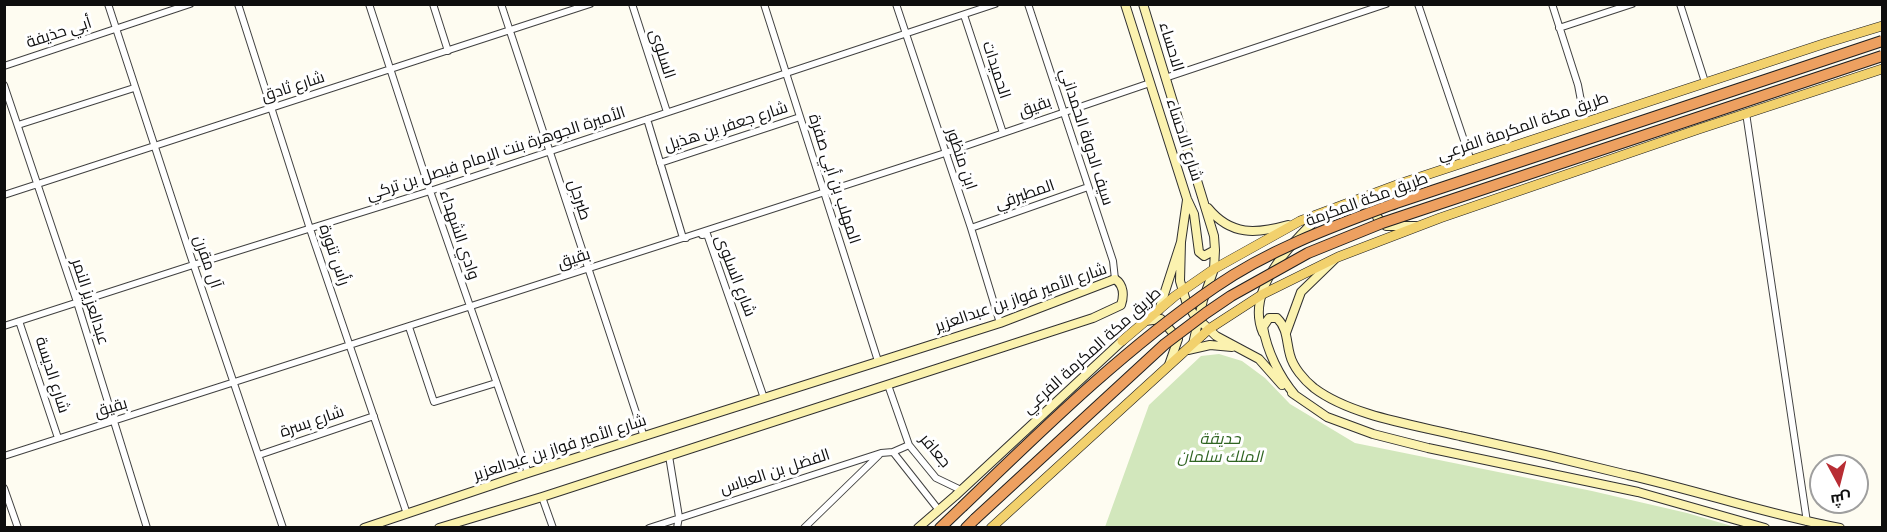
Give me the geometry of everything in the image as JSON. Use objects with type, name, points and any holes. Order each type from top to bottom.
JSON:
[{"type":"highway","name":"طريق مكة المكرمة","points":[[940,528],[1058,414],[1157,331],[1216,286],[1296,243],[1318,232],[1396,203],[1882,41]]},
{"type":"highway","name":"طريق مكة المكرمة","points":[[966,528],[1165,344],[1231,297],[1308,253],[1382,223],[1882,56]]},
{"type":"main road","name":"شارع الاحساء","points":[[1125,4],[1187,199],[1194,214],[1199,252],[1204,256],[1215,250]]},
{"type":"main road","name":"الاحساء","points":[[1143,4],[1214,236],[1215,250]]},
{"type":"main road","name":"طريق مكة المكرمة الفرعي","points":[[918,528],[1145,321],[1214,269],[1300,221],[1402,183],[1882,26]]},
{"type":"main road","points":[[991,528],[1209,329],[1263,294],[1338,257],[1419,226],[1746,113],[1882,69]]},
{"type":"main road","points":[[1402,183],[1376,203],[1377,217],[1386,226],[1419,226]]},
{"type":"main road","points":[[1187,199],[1181,242],[1180,281],[1194,315],[1216,336],[1259,359],[1287,390],[1327,417],[1373,434],[1428,448],[1638,492],[1765,528]]},
{"type":"main road","points":[[1204,203],[1213,214],[1229,226],[1250,232],[1270,230],[1300,221]]},
{"type":"main road","points":[[1294,395],[1284,382],[1259,325],[1259,306],[1272,271],[1282,255],[1324,212]]},
{"type":"main road","points":[[1159,310],[1181,242]]},
{"type":"main road","points":[[1189,347],[1214,269],[1215,250]]},
{"type":"main road","points":[[1286,333],[1301,292],[1338,257]]},
{"type":"main road","name":"شارع الأمير فواز بن عبدالعزير","points":[[364,528],[528,473],[1000,323],[1115,279],[1122,286],[1121,305],[1093,318],[542,497],[439,528]]},
{"type":"main road","points":[[1265,339],[1263,327],[1269,318],[1277,318],[1286,333],[1295,367],[1314,387],[1344,405],[1393,420],[1687,489],[1807,522],[1840,528]]},
{"type":"main road","points":[[1145,321],[1161,319],[1179,339],[1169,365]]},
{"type":"main road","points":[[1189,347],[1210,345],[1235,347]]},
{"type":"main road","points":[[1550,474],[1554,457]]},
{"type":"street","name":"آل مقرن","points":[[108,4],[193,265],[283,528]]},
{"type":"street","name":"أبي حذيفة","points":[[4,66],[190,4]]},
{"type":"street","name":"رأس تنورة","points":[[238,4],[310,229],[406,514]]},
{"type":"street","name":"وادي الشهداء","points":[[369,4],[430,191],[528,473]]},
{"type":"street","points":[[433,4],[448,51]]},
{"type":"street","name":"طبرجل","points":[[501,4],[644,437]]},
{"type":"street","name":"شارع ثادق","points":[[4,195],[510,31],[566,8],[590,4]]},
{"type":"street","name":"السلوى","points":[[632,4],[667,112]]},
{"type":"street","name":"المهلب بن أبي صفرة","points":[[764,4],[878,361]]},
{"type":"street","name":"ابن منظور","points":[[896,4],[971,228],[1000,323]]},
{"type":"street","name":"الأميرة الجوهرة بنت الإمام فيصل بن تركي","points":[[4,326],[430,191],[995,4]]},
{"type":"street","name":"سيف الدولة الحمداني","points":[[1028,4],[1113,261],[1115,279]]},
{"type":"street","points":[[1165,78],[1386,4]]},
{"type":"street","points":[[1418,4],[1471,161]]},
{"type":"street","points":[[1552,4],[1578,85],[1585,122]]},
{"type":"street","points":[[1559,28],[1632,4]]},
{"type":"street","points":[[1680,4],[1705,82]]},
{"type":"street","name":"الحميدات","points":[[964,15],[1003,133]]},
{"type":"street","name":"بقيق","points":[[4,456],[470,308],[945,153],[1150,83]]},
{"type":"street","name":"عبدالعزيز النمر","points":[[4,85],[76,302],[147,528]]},
{"type":"street","points":[[18,125],[134,88]]},
{"type":"street","points":[[1746,113],[1807,522]]},
{"type":"street","name":"شارع جعفر بن هذيل","points":[[660,163],[801,117]]},
{"type":"street","points":[[647,119],[683,238]]},
{"type":"street","name":"المطيرفي","points":[[971,228],[1088,187]]},
{"type":"street","name":"شارع السلوى","points":[[683,238],[707,234],[764,398]]},
{"type":"street","name":"شارع الديسة","points":[[20,321],[58,438]]},
{"type":"street","points":[[409,327],[434,402],[496,383]]},
{"type":"street","name":"جعافر","points":[[888,385],[909,445],[936,478],[961,490]]},
{"type":"street","name":"شارع بسرة","points":[[259,455],[374,416]]},
{"type":"street","name":"الفضل بن العباس","points":[[649,528],[880,453],[893,452],[909,445]]},
{"type":"street","points":[[893,452],[938,509]]},
{"type":"street","points":[[804,528],[880,453]]},
{"type":"street","points":[[669,456],[679,517],[677,528]]},
{"type":"street","points":[[4,488],[18,528]]},
{"type":"street","points":[[542,497],[553,528]]},
{"type":"green space","name":"حديقة الملك سلمان","points":[[1219,354],[1242,361],[1265,378],[1290,404],[1355,443],[1592,491],[1687,513],[1735,527],[1105,527],[1149,405],[1201,356]]}]
